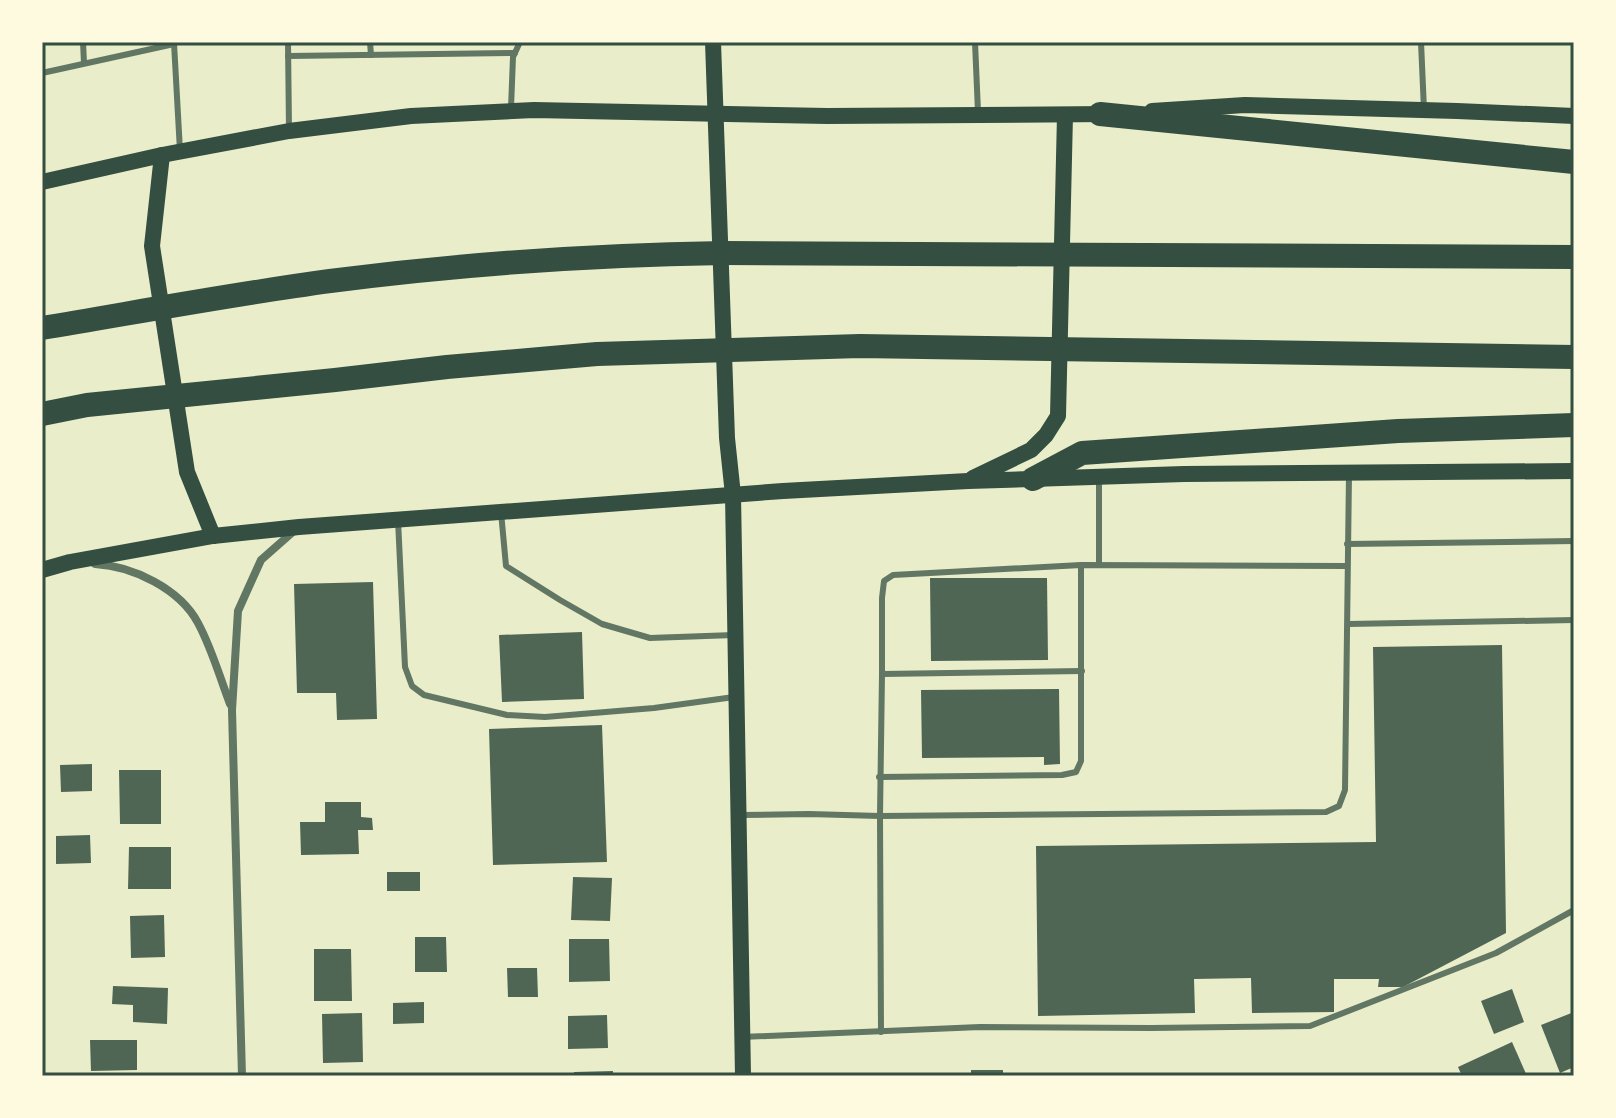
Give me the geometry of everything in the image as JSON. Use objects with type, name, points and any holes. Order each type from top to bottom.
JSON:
[{"type":"highway","points":[[1100,114],[1574,162]]},
{"type":"highway","points":[[42,328],[329,281],[478,265],[628,254],[1574,257]]},
{"type":"highway","points":[[42,414],[87,405],[597,354],[860,346],[1574,357]]},
{"type":"highway","points":[[1033,479],[1082,453],[1398,431],[1574,425]]},
{"type":"main road","points":[[713,42],[727,438],[733,495],[743,1076]]},
{"type":"main road","points":[[42,182],[180,151],[289,131],[411,116],[534,110],[978,116],[1100,114],[1245,105],[1574,116]]},
{"type":"main road","points":[[968,481],[1031,450],[1046,435],[1058,416],[1065,115]]},
{"type":"main road","points":[[162,155],[152,246],[187,472],[213,536]]},
{"type":"main road","points":[[42,570],[213,536],[733,495],[968,481],[1184,474],[1574,471]]},
{"type":"street","points":[[242,1076],[232,710],[238,611],[261,560],[299,527]]},
{"type":"street","points":[[70,562],[103,564],[129,571],[154,582],[181,601],[198,622],[232,710]]},
{"type":"lane","points":[[83,42],[84,63]]},
{"type":"lane","points":[[288,42],[289,131]]},
{"type":"lane","points":[[370,42],[371,55]]},
{"type":"lane","points":[[511,111],[513,57],[520,42]]},
{"type":"lane","points":[[975,42],[978,116]]},
{"type":"lane","points":[[1421,42],[1424,111]]},
{"type":"lane","points":[[42,73],[174,43],[180,151]]},
{"type":"lane","points":[[288,56],[515,53]]},
{"type":"lane","points":[[738,816],[1326,812],[1339,806],[1345,790],[1349,474]]},
{"type":"lane","points":[[1099,477],[1099,565]]},
{"type":"lane","points":[[501,512],[506,566],[602,624],[650,638],[735,635]]},
{"type":"lane","points":[[398,520],[405,667],[412,686],[424,695],[507,715],[545,717],[737,697]]},
{"type":"lane","points":[[1347,544],[1574,541]]},
{"type":"lane","points":[[881,1032],[879,777],[884,581],[893,575],[1081,565],[1347,566]]},
{"type":"lane","points":[[879,777],[1062,775],[1076,772],[1081,761],[1081,565]]},
{"type":"lane","points":[[1348,624],[1574,620]]},
{"type":"lane","points":[[882,674],[1082,671]]},
{"type":"lane","points":[[742,1037],[980,1027],[1310,1026],[1496,953],[1574,910]]},
{"type":"building","points":[[930,578],[1047,578],[1048,660],[931,661]]},
{"type":"building","points":[[373,582],[377,719],[337,720],[336,693],[297,693],[294,584]]},
{"type":"building","points":[[582,632],[584,699],[502,702],[499,635]]},
{"type":"building","points":[[1502,645],[1506,933],[1403,987],[1378,987],[1379,979],[1334,979],[1334,1012],[1252,1013],[1251,978],[1194,979],[1195,1013],[1038,1016],[1036,846],[1376,842],[1373,647]]},
{"type":"building","points":[[1059,689],[1060,764],[1044,765],[1044,757],[922,758],[921,690]]},
{"type":"building","points":[[602,725],[607,862],[493,865],[489,729]]},
{"type":"building","points":[[92,764],[92,791],[61,792],[60,765]]},
{"type":"building","points":[[119,770],[161,770],[161,824],[120,824]]},
{"type":"building","points":[[325,802],[361,802],[361,817],[372,818],[373,830],[358,830],[359,854],[301,855],[300,822],[325,822]]},
{"type":"building","points":[[90,835],[91,863],[56,864],[56,836]]},
{"type":"building","points":[[129,847],[171,847],[171,889],[128,889]]},
{"type":"building","points":[[387,872],[420,872],[420,891],[387,891]]},
{"type":"building","points":[[573,877],[612,878],[610,921],[571,920]]},
{"type":"building","points":[[164,915],[165,957],[131,958],[130,916]]},
{"type":"building","points":[[415,937],[446,937],[447,972],[415,972]]},
{"type":"building","points":[[569,939],[609,939],[610,981],[569,982]]},
{"type":"building","points":[[314,949],[351,949],[352,1001],[314,1001]]},
{"type":"building","points":[[507,968],[537,968],[538,997],[508,997]]},
{"type":"building","points":[[113,986],[168,988],[167,1024],[133,1022],[133,1005],[112,1004]]},
{"type":"building","points":[[1512,989],[1524,1022],[1494,1034],[1481,1001]]},
{"type":"building","points":[[424,1002],[424,1023],[393,1024],[393,1003]]},
{"type":"building","points":[[1574,1012],[1574,1067],[1560,1073],[1541,1025]]},
{"type":"building","points":[[362,1013],[363,1062],[323,1063],[322,1014]]},
{"type":"building","points":[[607,1015],[608,1048],[568,1049],[568,1016]]},
{"type":"building","points":[[90,1040],[137,1040],[137,1070],[91,1071]]},
{"type":"building","points":[[1512,1042],[1527,1076],[1462,1076],[1458,1067]]},
{"type":"building","points":[[971,1070],[1003,1070],[1003,1076],[971,1076]]},
{"type":"building","points":[[613,1071],[613,1076],[574,1076],[574,1072]]}]
